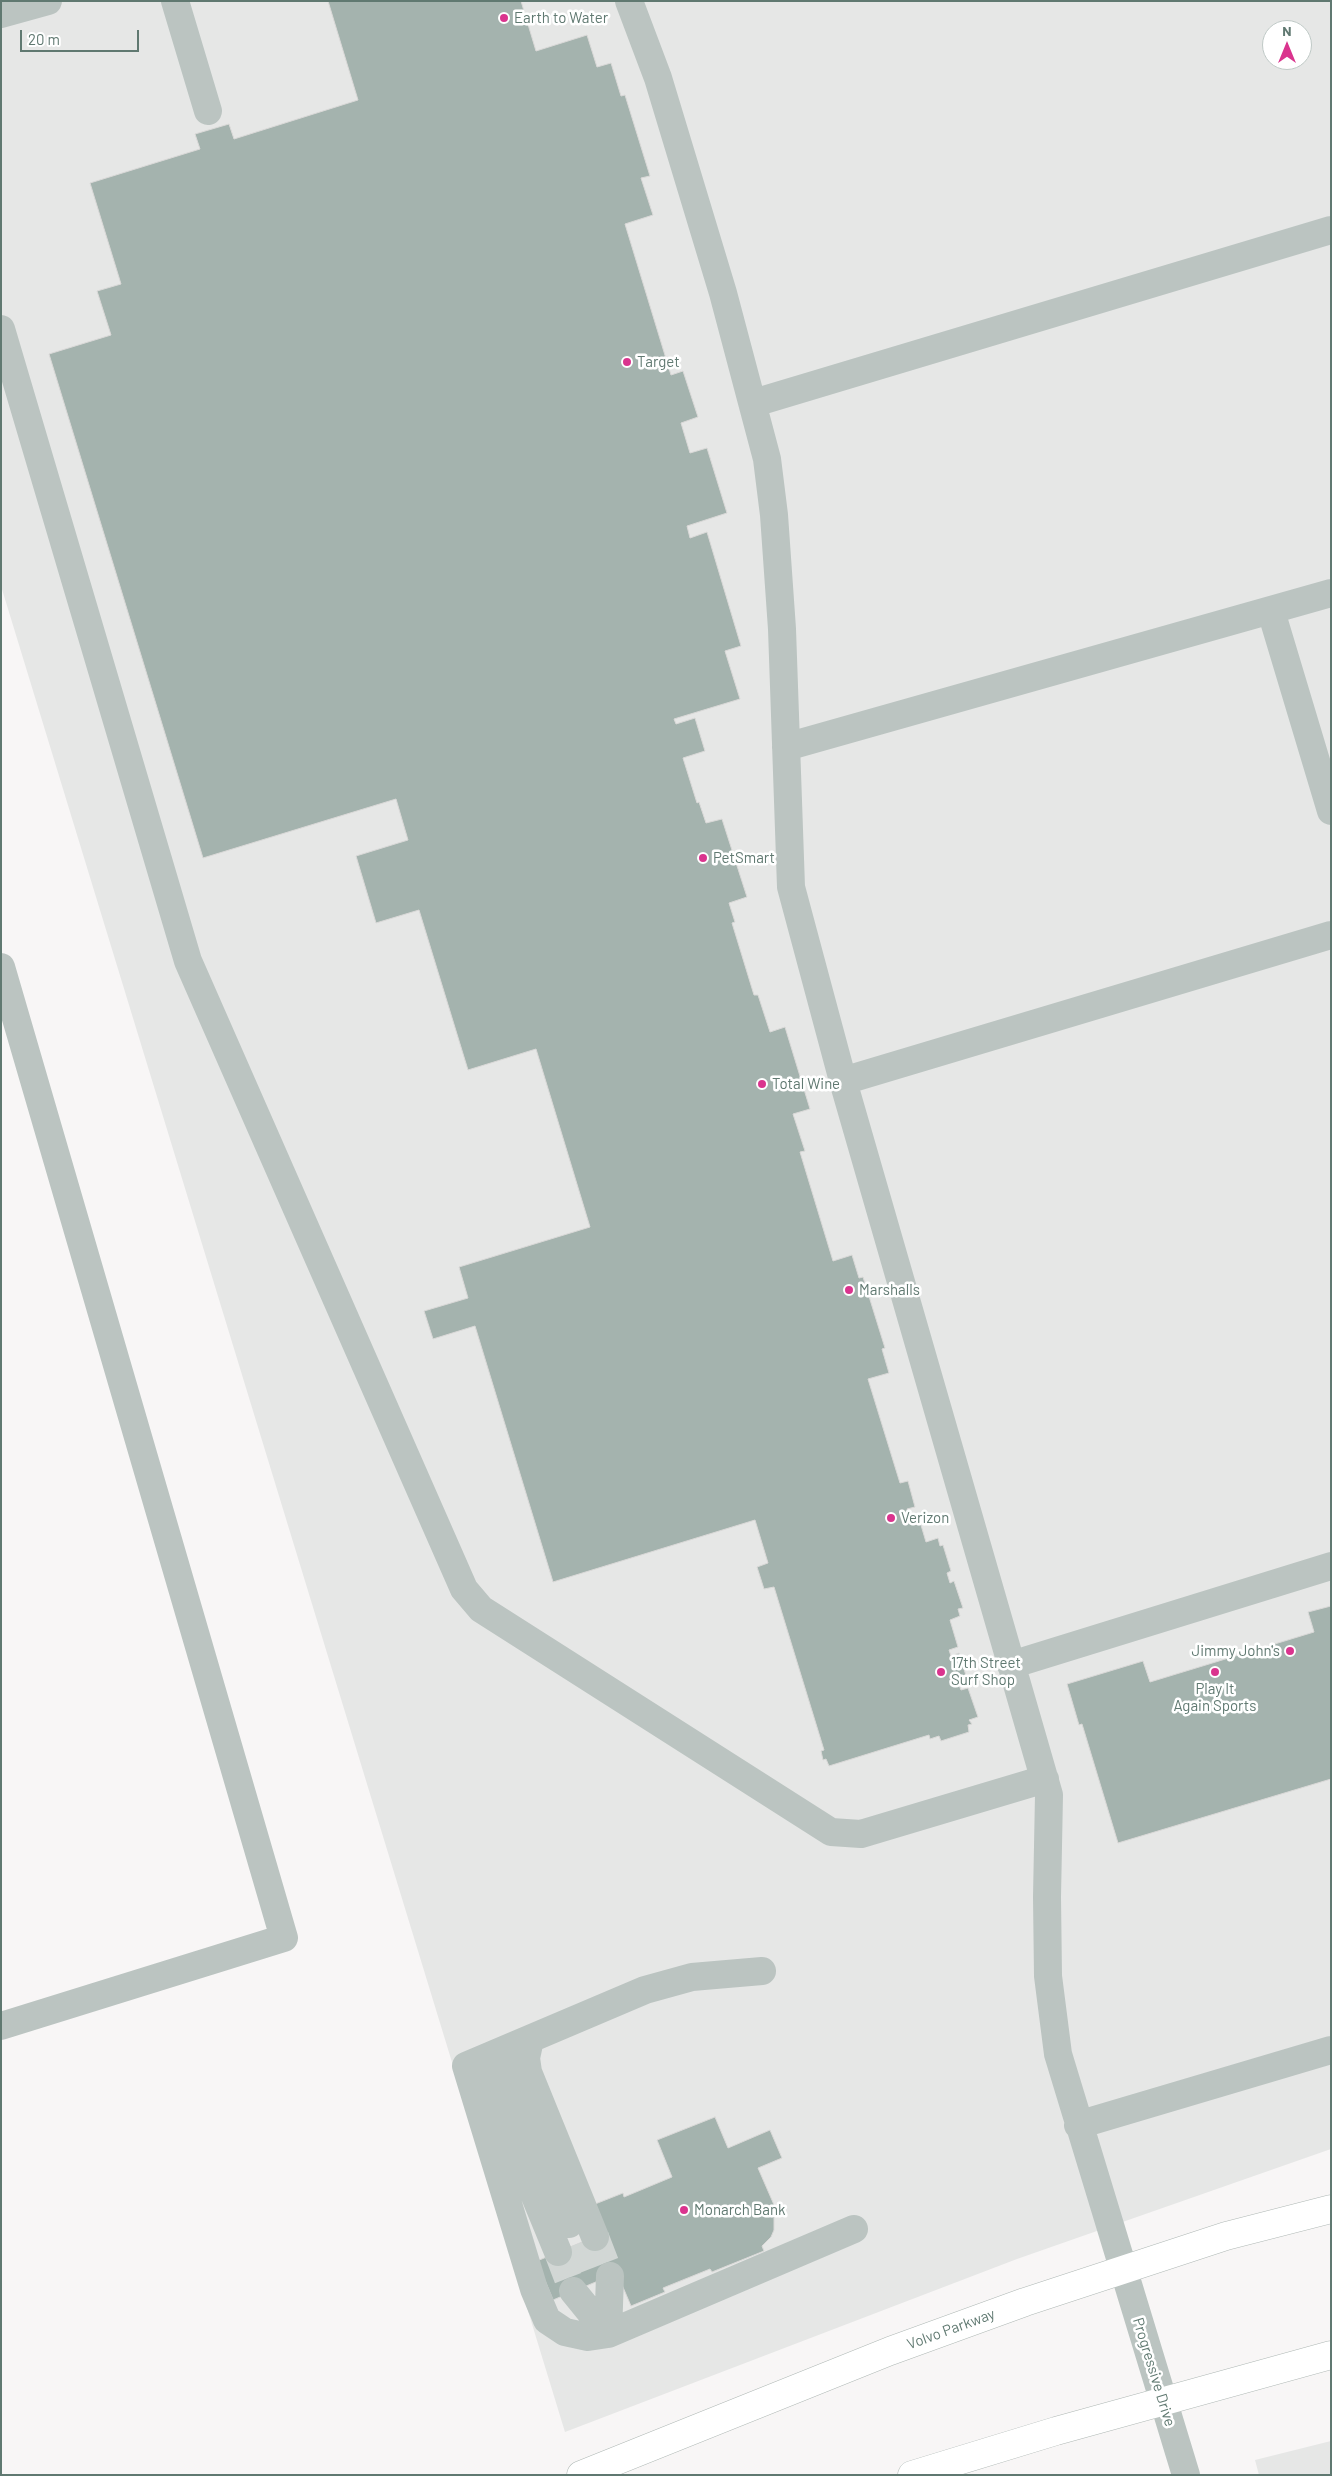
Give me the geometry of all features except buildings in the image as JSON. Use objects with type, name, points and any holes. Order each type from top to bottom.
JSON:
[{"type":"main road","name":"Volvo Parkway","points":[[581,2475],[890,2350],[1123,2269],[1226,2236],[1331,2209]]},
{"type":"main road","points":[[912,2475],[1163,2401],[1331,2356]]},
{"type":"street","points":[[1,14],[48,1]]},
{"type":"street","points":[[175,1],[208,111]]},
{"type":"street","name":"Progressive Drive","points":[[629,1],[658,78],[723,293],[754,403],[767,459],[774,515],[791,887],[843,1081],[1049,1795],[1046,1897],[1048,1976],[1058,2054],[1078,2125],[1186,2475]]},
{"type":"street","points":[[754,403],[1331,230]]},
{"type":"street","points":[[1,329],[188,961],[464,1589],[481,1609],[831,1832],[861,1834],[1045,1779]]},
{"type":"street","points":[[786,747],[1331,593]]},
{"type":"street","points":[[1271,611],[1331,810]]},
{"type":"street","points":[[843,1081],[1331,935]]},
{"type":"street","points":[[1,967],[284,1938],[1,2026]]},
{"type":"street","points":[[1012,1664],[1331,1566]]},
{"type":"street","points":[[762,1970],[692,1977],[645,1990],[466,2066],[534,2289],[547,2320],[565,2332],[588,2337],[608,2334],[854,2229]]},
{"type":"street","points":[[511,2047],[526,2058],[528,2072],[577,2244],[492,2092],[489,2074],[511,2047]]},
{"type":"street","points":[[1078,2125],[1331,2050]]},
{"type":"street","points":[[608,2334],[592,2283],[608,2334]]},
{"type":"shaded area","points":[[1,1],[1331,1],[1331,2149],[1017,2259],[565,2432],[1,586]]},
{"type":"shaded area","points":[[1331,2441],[1331,2475],[1259,2475],[1255,2460]]},
{"type":"tunnel","points":[[595,2237],[610,2276]]},
{"type":"tunnel","points":[[577,2244],[592,2283]]},
{"type":"tunnel","points":[[558,2252],[573,2291]]},
{"type":"place","name":"Earth to Water","points":[[504,18]]},
{"type":"place","name":"Target","points":[[627,362]]},
{"type":"place","name":"PetSmart","points":[[703,858]]},
{"type":"place","name":"Total Wine","points":[[762,1084]]},
{"type":"place","name":"Marshalls","points":[[849,1290]]},
{"type":"place","name":"Verizon","points":[[891,1518]]},
{"type":"place","name":"Jimmy John's","points":[[1290,1651]]},
{"type":"place","name":"17th Street Surf Shop","points":[[941,1672]]},
{"type":"place","name":"Play It Again Sports","points":[[1215,1672]]},
{"type":"place","name":"Monarch Bank","points":[[684,2210]]}]
